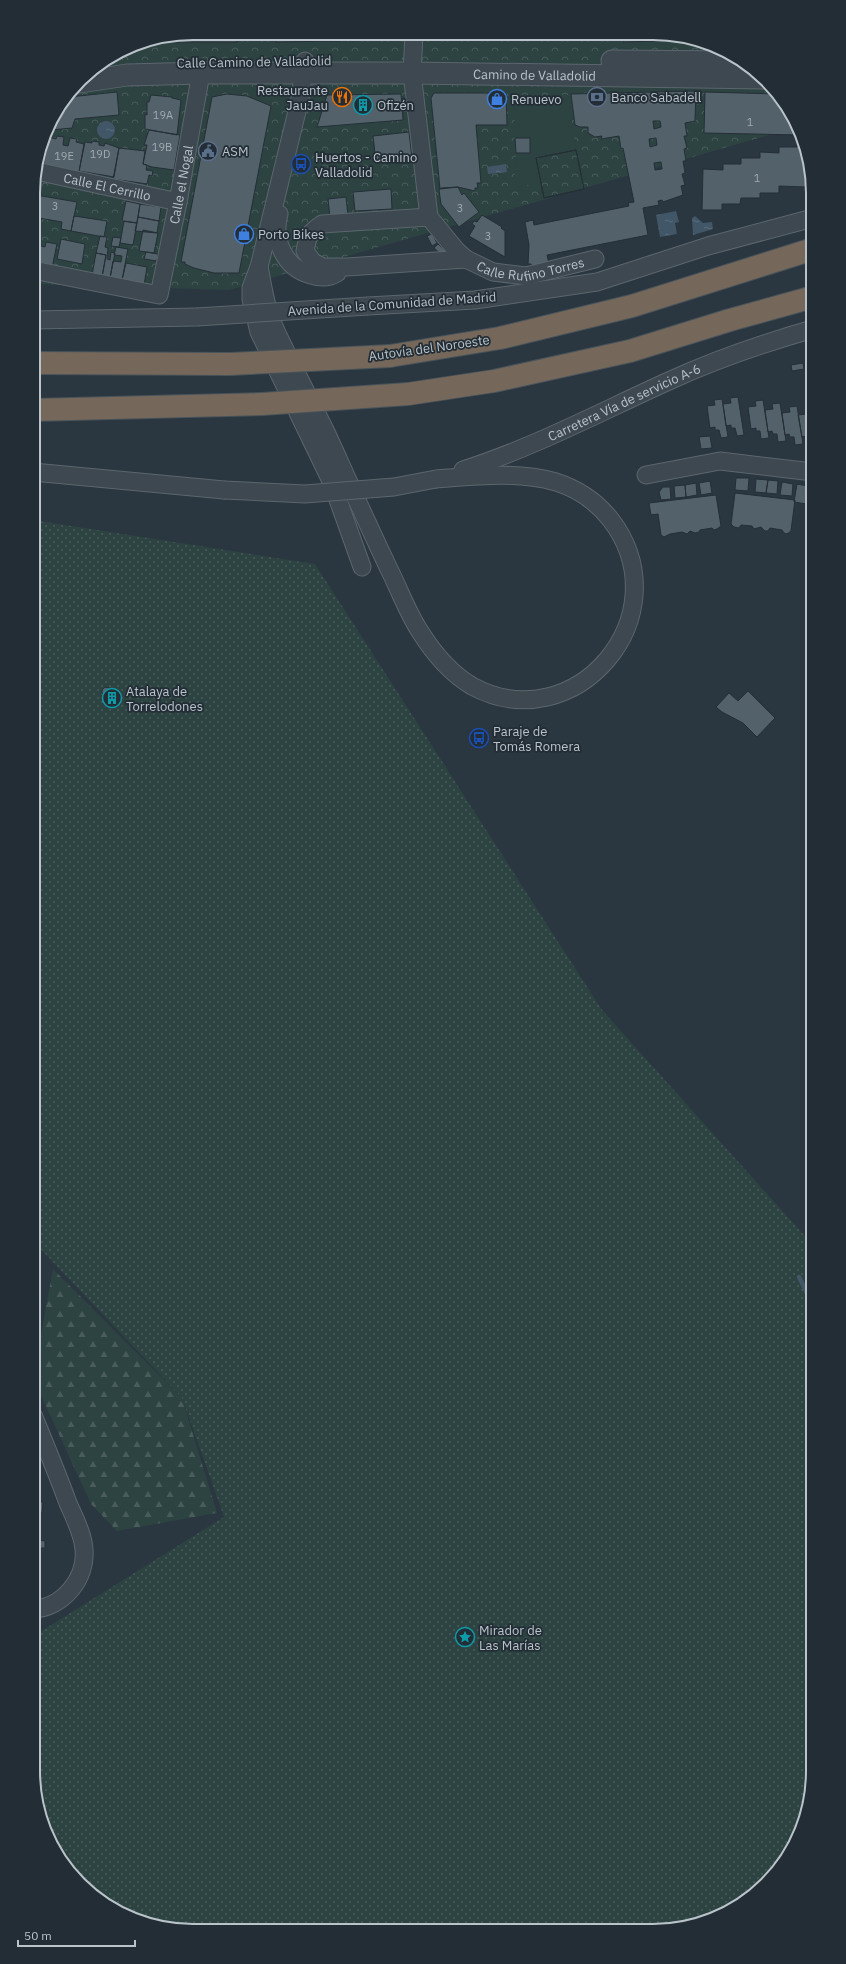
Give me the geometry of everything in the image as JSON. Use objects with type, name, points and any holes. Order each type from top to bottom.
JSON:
[{"type":"highway","name":"Autovía del Noroeste","points":[[40,363],[230,364],[390,356],[500,338],[632,306],[806,251]]},
{"type":"highway","points":[[40,410],[262,404],[408,394],[494,381],[630,351],[730,320],[806,299]]},
{"type":"street","points":[[414,40],[412,68],[429,216]]},
{"type":"street","name":"Camino de Valladolid","points":[[412,68],[731,62]]},
{"type":"street","name":"Calle Camino de Valladolid","points":[[108,66],[126,64],[305,67]]},
{"type":"street","points":[[305,67],[300,99],[250,299],[258,332],[332,483],[362,567]]},
{"type":"street","name":"Camino de Valladolid","points":[[305,67],[412,68],[754,78]]},
{"type":"street","name":"Calle Camino de Valladolid","points":[[89,81],[127,75],[201,74],[305,67]]},
{"type":"street","name":"Calle el Nogal","points":[[40,271],[159,295],[178,202],[201,74]]},
{"type":"street","name":"Calle El Cerrillo","points":[[41,173],[178,202]]},
{"type":"street","name":"Calle Rufino Torres","points":[[279,181],[283,195],[276,224],[278,241],[283,254],[289,262],[301,273],[316,276],[331,277],[347,267]]},
{"type":"street","name":"Calle Rufino Torres","points":[[466,259],[347,267],[323,267],[313,262],[305,251],[307,237],[313,230],[322,224],[429,216],[456,250],[466,259],[493,272],[526,276],[596,259]]},
{"type":"street","name":"Avenida de la Comunidad de Madrid","points":[[40,320],[197,317],[475,300],[597,282],[708,246],[806,220]]},
{"type":"street","points":[[40,473],[224,490],[305,494],[394,487],[436,479],[498,475],[527,476],[557,483],[575,490],[589,498],[606,514],[618,529],[627,549],[634,573],[635,592],[632,612],[622,639],[619,646],[596,673],[560,693],[541,698],[520,699],[484,692],[470,685],[444,663],[434,651],[417,628],[276,330],[267,308],[258,267]]},
{"type":"street","name":"Carretera Vía de servicio A-6","points":[[436,479],[502,458],[671,380],[725,358],[806,331]]},
{"type":"street","points":[[646,474],[720,461],[806,471]]},
{"type":"street","points":[[40,1432],[78,1526],[84,1548],[84,1568],[75,1586],[60,1600],[40,1609]]},
{"type":"green space","points":[[183,40],[673,41],[702,48],[721,56],[738,66],[754,78],[768,92],[780,108],[791,129],[229,290],[40,284],[41,173],[48,144],[56,125],[78,92],[92,78],[125,56],[144,48]]},
{"type":"green space","points":[[568,95],[576,150],[536,158],[541,182],[514,188],[516,153],[530,153],[530,138],[515,138],[514,96]]},
{"type":"green space","points":[[40,521],[315,564],[602,1010],[806,1237],[806,1781],[798,1820],[790,1839],[768,1872],[754,1886],[721,1908],[692,1919],[663,1924],[183,1924],[144,1916],[125,1908],[92,1886],[78,1872],[56,1839],[48,1820],[43,1801],[40,1781],[40,1632],[224,1517],[182,1398],[40,1248]]},
{"type":"green space","points":[[53,1269],[182,1398],[217,1513],[117,1531],[91,1504],[40,1393],[40,1340]]},
{"type":"water","points":[[106,121],[112,124],[115,130],[112,136],[106,139],[100,136],[97,130],[100,124]]},
{"type":"water","points":[[506,164],[507,172],[488,174],[487,167]]},
{"type":"water","points":[[676,211],[679,222],[675,223],[677,234],[660,237],[656,215]]},
{"type":"water","points":[[695,216],[703,223],[712,222],[713,229],[693,235],[692,218]]},
{"type":"building","points":[[183,40],[236,40],[237,42],[168,42]]},
{"type":"building","points":[[276,40],[399,40],[276,42]]},
{"type":"building","points":[[623,40],[670,41],[623,42]]},
{"type":"building","points":[[696,91],[695,121],[685,123],[687,136],[684,136],[687,148],[684,149],[686,161],[683,161],[685,173],[682,174],[685,185],[681,186],[683,195],[663,202],[662,200],[658,201],[659,205],[643,208],[648,235],[547,255],[549,264],[532,267],[531,264],[528,264],[529,245],[525,222],[533,220],[534,225],[629,206],[628,203],[634,202],[623,148],[621,149],[619,136],[601,139],[602,136],[595,137],[588,133],[588,127],[580,127],[575,125],[571,94]],"holes":[[[653,121],[660,121],[661,127],[654,129]],[[656,138],[657,145],[650,147],[649,139]],[[661,162],[662,169],[655,170],[654,163]]]},
{"type":"building","points":[[117,92],[119,115],[75,119],[72,128],[54,130],[66,108],[75,96]]},
{"type":"building","points":[[705,92],[769,94],[780,108],[794,135],[704,133]]},
{"type":"building","points":[[434,93],[506,93],[507,125],[476,125],[481,183],[477,183],[478,188],[475,188],[475,191],[458,187],[440,189],[431,98]]},
{"type":"building","points":[[227,94],[247,96],[271,106],[239,273],[214,273],[194,268],[185,264],[185,262],[181,262],[212,97]]},
{"type":"building","name":"Ofizén","points":[[401,94],[403,120],[317,127],[327,95]]},
{"type":"building","points":[[151,95],[172,97],[181,100],[177,135],[145,129],[147,102],[149,102]]},
{"type":"building","points":[[149,130],[180,135],[174,170],[152,167],[143,164],[147,145],[144,145]]},
{"type":"building","points":[[409,132],[412,158],[376,162],[373,136]]},
{"type":"building","points":[[57,136],[64,137],[63,145],[68,146],[70,138],[77,139],[76,142],[84,144],[79,172],[43,167],[47,148],[51,138],[56,139]]},
{"type":"building","points":[[515,138],[530,138],[530,153],[516,153]]},
{"type":"building","points":[[92,141],[99,142],[99,145],[104,146],[105,143],[119,148],[114,177],[79,171],[85,142],[92,143]]},
{"type":"building","points":[[799,146],[801,154],[806,187],[779,186],[779,193],[760,193],[760,198],[741,198],[740,204],[722,204],[722,210],[702,210],[703,169],[723,170],[723,164],[741,164],[741,158],[760,158],[760,152],[779,153],[779,147]]},
{"type":"building","points":[[119,148],[145,151],[143,164],[147,165],[146,170],[153,171],[152,176],[149,175],[147,184],[113,179]]},
{"type":"building","points":[[576,150],[584,189],[544,198],[536,158]]},
{"type":"building","points":[[576,150],[584,189],[544,198],[536,158]]},
{"type":"building","points":[[458,187],[462,195],[464,193],[479,212],[459,227],[441,204],[439,190],[441,188]]},
{"type":"building","points":[[391,189],[392,209],[355,211],[353,192]]},
{"type":"building","points":[[40,196],[77,202],[71,231],[61,229],[62,222],[40,218]]},
{"type":"building","points":[[346,197],[348,216],[330,218],[328,199]]},
{"type":"building","points":[[126,201],[140,204],[137,223],[122,221]]},
{"type":"building","points":[[140,204],[161,207],[159,221],[138,217]]},
{"type":"building","points":[[482,215],[502,227],[501,228],[505,231],[505,257],[469,236],[475,226],[472,224],[474,221],[477,222]]},
{"type":"building","points":[[74,216],[107,221],[104,237],[71,231]]},
{"type":"building","points":[[138,217],[159,221],[157,233],[135,231]]},
{"type":"building","points":[[124,221],[137,223],[133,245],[120,243]]},
{"type":"building","points":[[143,230],[158,233],[154,253],[139,251]]},
{"type":"building","points":[[432,234],[437,243],[432,246],[427,236]]},
{"type":"building","points":[[100,236],[107,237],[105,247],[108,248],[107,259],[110,260],[111,252],[115,253],[110,278],[102,277],[106,255],[96,253]]},
{"type":"building","points":[[113,237],[121,238],[119,247],[111,246]]},
{"type":"building","points":[[61,239],[85,244],[82,264],[57,259]]},
{"type":"building","points":[[46,242],[57,244],[52,268],[40,265],[40,246],[45,247]]},
{"type":"building","points":[[438,244],[446,251],[442,255],[434,248]]},
{"type":"building","points":[[116,247],[128,249],[122,280],[110,278],[113,261],[121,262],[122,256],[114,255]]},
{"type":"building","points":[[146,252],[158,254],[157,261],[144,259]]},
{"type":"building","points":[[96,253],[106,255],[102,277],[92,275]]},
{"type":"building","points":[[126,263],[147,267],[144,285],[122,280]]},
{"type":"building","points":[[803,363],[804,369],[792,371],[791,365]]},
{"type":"building","points":[[738,397],[744,435],[737,436],[735,428],[731,428],[731,425],[726,426],[723,404],[731,403],[730,398]]},
{"type":"building","points":[[722,399],[728,437],[721,438],[719,430],[715,430],[715,427],[710,428],[707,406],[715,405],[714,400]]},
{"type":"building","points":[[763,400],[769,438],[761,439],[760,431],[756,431],[756,428],[751,429],[748,407],[756,406],[755,401]]},
{"type":"building","points":[[780,403],[786,441],[778,442],[777,434],[773,434],[772,431],[768,432],[765,410],[773,409],[772,404]]},
{"type":"building","points":[[797,406],[803,444],[795,445],[794,437],[790,437],[789,434],[785,435],[782,413],[790,412],[789,407]]},
{"type":"building","points":[[806,414],[806,436],[802,437],[798,415]]},
{"type":"building","points":[[710,436],[712,448],[701,449],[699,437]]},
{"type":"building","points":[[736,478],[749,478],[748,491],[735,490]]},
{"type":"building","points":[[756,479],[768,480],[766,493],[755,492]]},
{"type":"building","points":[[768,480],[778,481],[777,494],[766,493]]},
{"type":"building","points":[[710,481],[712,493],[701,495],[699,483]]},
{"type":"building","points":[[782,482],[793,484],[792,496],[780,495]]},
{"type":"building","points":[[696,483],[697,495],[686,497],[685,485]]},
{"type":"building","points":[[797,484],[806,486],[806,504],[794,502]]},
{"type":"building","points":[[685,485],[686,497],[675,498],[674,486]]},
{"type":"building","points":[[663,487],[670,487],[671,499],[661,500],[659,492]]},
{"type":"building","points":[[735,493],[795,500],[791,531],[787,534],[782,530],[770,528],[768,531],[765,531],[761,527],[754,529],[752,526],[741,525],[739,528],[734,527],[731,524]]},
{"type":"building","points":[[716,495],[721,526],[714,530],[712,528],[700,530],[699,532],[695,533],[690,531],[687,534],[682,532],[670,534],[664,537],[661,535],[658,514],[651,515],[649,503]]},
{"type":"building","name":"Atalaya de Torrelodones","points":[[105,687],[109,688],[119,700],[112,705],[102,693],[102,690]]},
{"type":"building","points":[[748,691],[775,718],[757,737],[743,723],[722,712],[716,707],[729,693],[738,701]]},
{"type":"building","points":[[40,1502],[43,1502],[42,1513],[40,1513]]},
{"type":"building","points":[[40,1540],[45,1541],[45,1548],[40,1548]]},
{"type":"waterway","points":[[799,1277],[806,1291]]},
{"type":"place","name":"Restaurante JauJau","points":[[342,97]]},
{"type":"place","name":"Banco Sabadell","points":[[597,97]]},
{"type":"place","name":"Renuevo","points":[[497,99]]},
{"type":"place","name":"Ofizén","points":[[363,105]]},
{"type":"place","name":"ASM","points":[[208,151]]},
{"type":"place","name":"Huertos - Camino Valladolid","points":[[301,164]]},
{"type":"place","name":"Porto Bikes","points":[[244,234]]},
{"type":"place","name":"Atalaya de Torrelodones","points":[[112,698]]},
{"type":"place","name":"Paraje de Tomás Romera","points":[[479,738]]},
{"type":"place","name":"Mirador de Las Marías","points":[[465,1637]]}]
